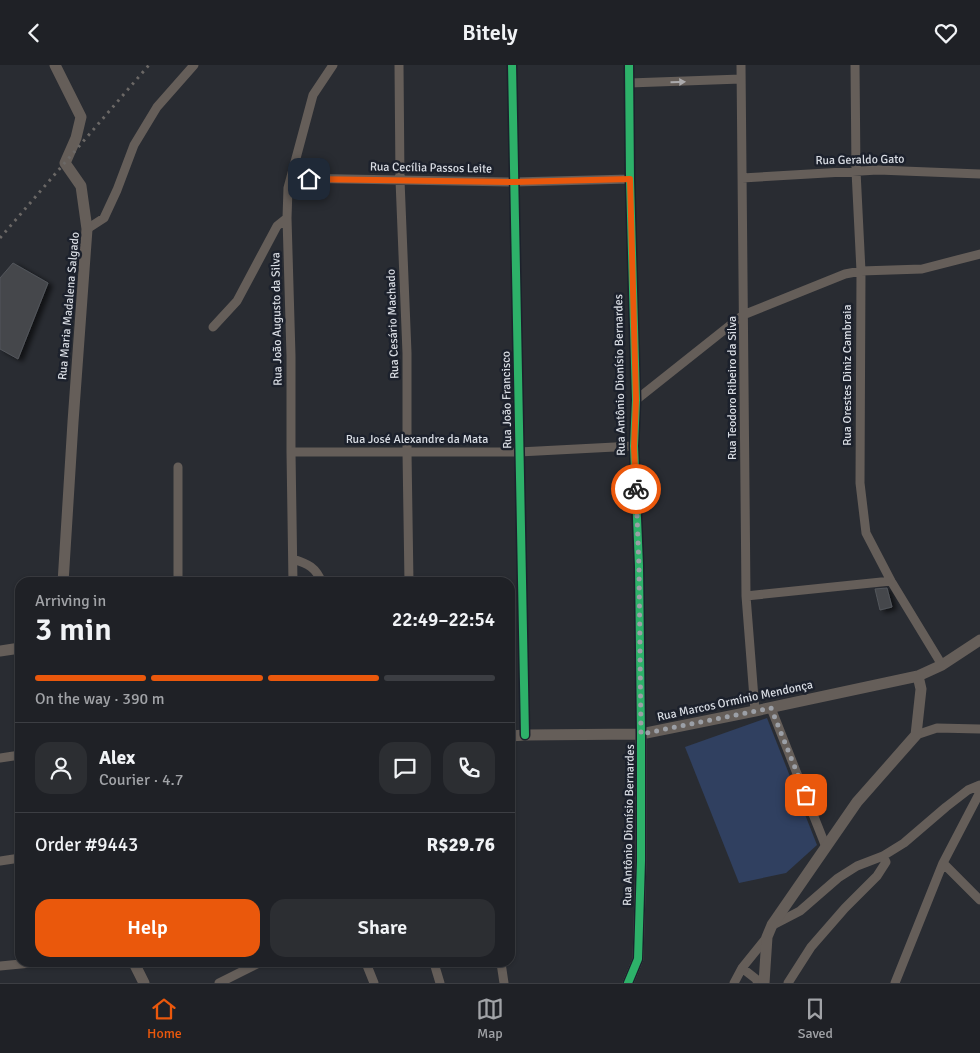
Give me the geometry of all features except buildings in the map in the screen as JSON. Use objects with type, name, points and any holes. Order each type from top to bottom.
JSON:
[{"type":"street","points":[[55,65],[81,117],[76,138],[64,163],[81,186],[87,229]]},
{"type":"street","name":"Rua Maria Madalena Salgado","points":[[63,577],[87,229],[104,218],[134,145],[157,107],[194,65]]},
{"type":"street","name":"Rua João Augusto da Silva","points":[[293,577],[288,187],[313,95],[333,65]]},
{"type":"street","name":"Rua Cesário Machado","points":[[399,65],[400,180],[407,353],[409,577]]},
{"type":"street","name":"Rua João Francisco","points":[[512,65],[525,735]]},
{"type":"street","name":"Rua Antônio Dionísio Bernardes","points":[[628,983],[638,959],[641,734],[639,567],[634,447],[636,400],[629,65]]},
{"type":"street","name":"Rua Teodoro Ribeiro da Silva","points":[[741,65],[746,597],[755,711]]},
{"type":"street","name":"Rua Orestes Diniz Cambraia","points":[[855,65],[856,171],[861,271],[860,483],[866,533],[891,581],[942,665]]},
{"type":"street","points":[[629,83],[741,79]]},
{"type":"street","name":"Rua Geraldo Gato","points":[[742,178],[878,170],[980,174]]},
{"type":"street","name":"Rua Cecília Passos Leite","points":[[291,178],[514,182],[630,179]]},
{"type":"street","points":[[213,327],[237,301],[277,226],[287,218]]},
{"type":"street","points":[[636,400],[744,315],[845,274],[861,271],[922,269],[980,254]]},
{"type":"street","name":"Rua José Alexandre da Mata","points":[[290,452],[519,452],[634,447]]},
{"type":"street","points":[[178,467],[178,577]]},
{"type":"street","points":[[293,559],[307,563],[320,577]]},
{"type":"street","points":[[746,597],[891,581]]},
{"type":"street","name":"Rua Marcos Ormínio Mendonça","points":[[515,736],[641,734],[771,708],[918,676],[942,665],[980,640]]},
{"type":"street","points":[[0,651],[15,649]]},
{"type":"street","points":[[916,735],[921,689],[918,676]]},
{"type":"street","points":[[771,708],[826,847]]},
{"type":"street","points":[[734,983],[742,968],[767,937],[772,925],[857,802],[916,735],[937,728],[980,729]]},
{"type":"street","points":[[0,758],[15,756]]},
{"type":"street","points":[[772,925],[800,911],[844,874],[883,856],[904,843],[968,790],[980,785]]},
{"type":"street","points":[[895,983],[943,863],[980,792]]},
{"type":"street","points":[[788,983],[810,947],[877,876],[886,862],[883,856]]},
{"type":"street","points":[[0,861],[15,859]]},
{"type":"street","points":[[943,863],[980,899]]},
{"type":"street","points":[[764,983],[767,937]]},
{"type":"street","points":[[0,966],[15,965]]},
{"type":"street","points":[[136,967],[144,983]]},
{"type":"street","points":[[219,983],[251,967]]},
{"type":"street","points":[[368,967],[374,983]]},
{"type":"street","points":[[435,967],[440,983]]},
{"type":"street","points":[[502,967],[504,983]]},
{"type":"street","points":[[742,968],[756,979],[758,983]]},
{"type":"shaded area","points":[[767,718],[817,845],[786,873],[739,883],[685,747]]},
{"type":"railway","points":[[0,238],[149,65]]},
{"type":"cycle path","points":[[512,65],[525,735]]},
{"type":"cycle path","points":[[628,983],[638,959],[641,861],[639,566],[634,446],[636,400],[629,65]]},
{"type":"way so far","points":[[636,489],[641,734],[771,708],[806,795]]},
{"type":"route","points":[[309,179],[514,182],[630,179],[636,400],[634,447],[636,489]]}]
